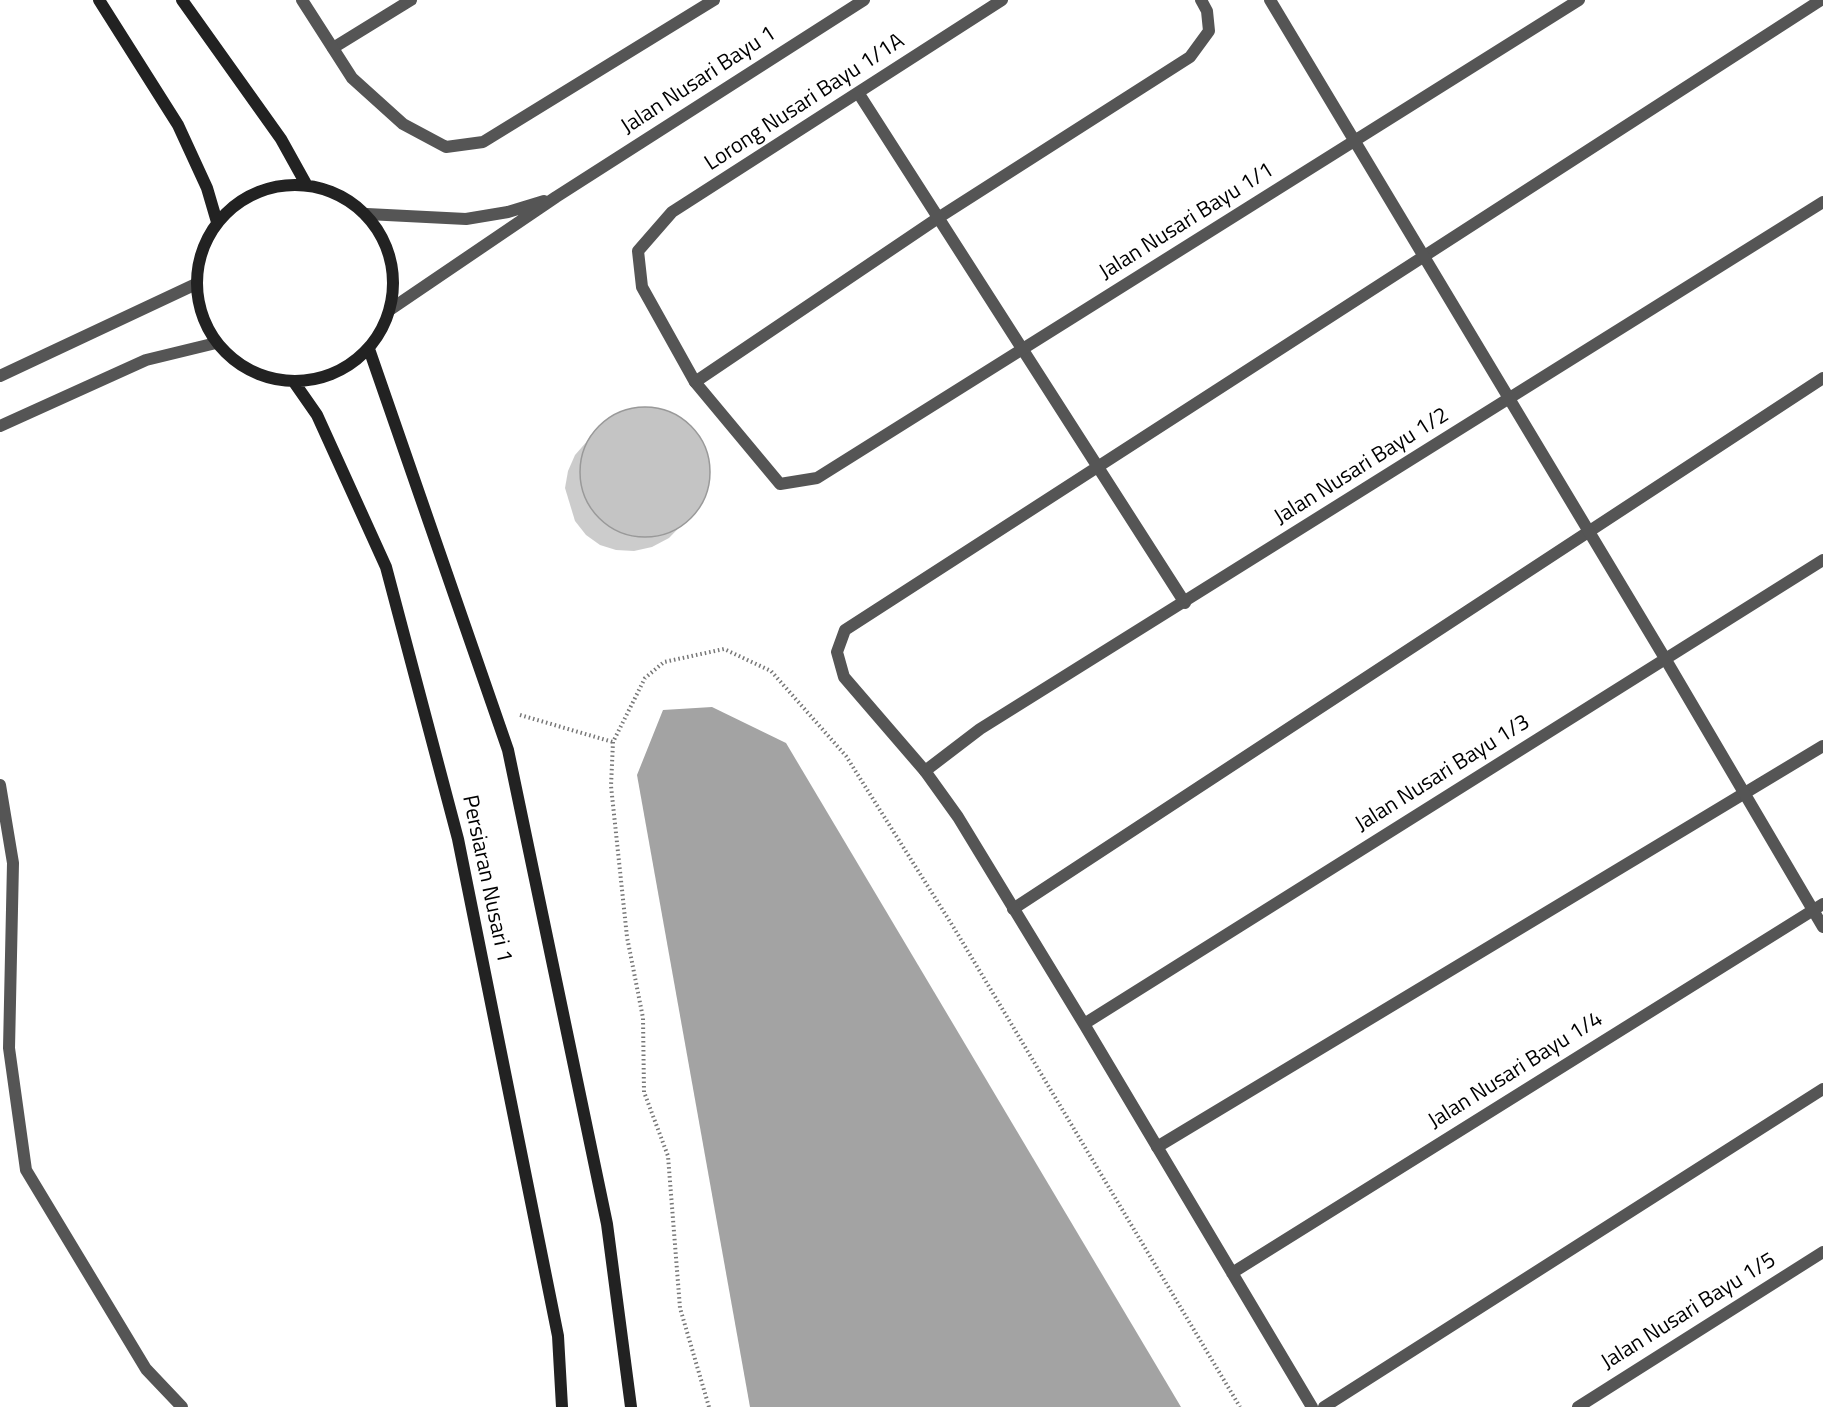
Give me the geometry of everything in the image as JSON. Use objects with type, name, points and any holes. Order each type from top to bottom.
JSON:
[{"type":"main road","points":[[99,0],[178,125],[207,188],[217,222]]},
{"type":"main road","points":[[182,0],[281,139],[306,184]]},
{"type":"main road","points":[[306,184],[339,194],[367,214],[386,242],[394,274],[391,309],[382,330],[369,349],[347,367],[322,378],[294,382],[264,377],[237,364],[216,343],[202,317],[196,284],[201,251],[217,222],[242,200],[273,187],[306,184]]},
{"type":"main road","points":[[369,349],[508,750],[607,1224],[631,1407]]},
{"type":"main road","name":"Persiaran Nusari 1","points":[[294,382],[317,415],[386,567],[458,838],[558,1336],[562,1407]]},
{"type":"street","points":[[302,0],[352,78],[403,124],[446,147],[483,142],[714,0]]},
{"type":"street","points":[[333,48],[411,0]]},
{"type":"street","name":"Jalan Nusari Bayu 1","points":[[391,309],[556,197],[864,0]]},
{"type":"street","name":"Lorong Nusari Bayu 1/1A","points":[[695,382],[642,287],[638,251],[672,212],[1002,0]]},
{"type":"street","points":[[695,382],[938,218],[1190,57],[1209,31],[1207,11],[1201,0]]},
{"type":"street","points":[[1270,0],[1745,794],[1818,908],[1823,927]]},
{"type":"street","name":"Jalan Nusari Bayu 1/1","points":[[695,382],[780,484],[817,478],[1579,0]]},
{"type":"street","points":[[1312,1407],[958,817],[925,771],[844,677],[837,652],[845,630],[1821,0]]},
{"type":"street","points":[[859,94],[1185,603]]},
{"type":"street","name":"Jalan Nusari Bayu 1","points":[[367,214],[466,219],[508,212],[556,197]]},
{"type":"street","name":"Jalan Nusari Bayu 1/2","points":[[925,771],[980,729],[1185,603],[1823,202]]},
{"type":"street","points":[[0,376],[196,284]]},
{"type":"street","points":[[0,426],[146,360],[216,343]]},
{"type":"street","points":[[1013,909],[1823,378]]},
{"type":"street","name":"Jalan Nusari Bayu 1/3","points":[[1084,1024],[1823,560]]},
{"type":"street","points":[[1157,1147],[1823,746]]},
{"type":"street","points":[[0,785],[14,862],[9,1048],[26,1170],[146,1370],[182,1407]]},
{"type":"street","name":"Jalan Nusari Bayu 1/4","points":[[1232,1273],[1818,908]]},
{"type":"street","points":[[1324,1407],[1823,1089]]},
{"type":"street","name":"Jalan Nusari Bayu 1/5","points":[[1578,1407],[1823,1252]]},
{"type":"path","points":[[708,1407],[680,1308],[668,1156],[644,1092],[643,1018],[627,937],[610,786],[613,742],[645,678],[664,662],[724,649],[771,671],[852,766],[954,928],[1240,1407]]},
{"type":"path","points":[[493,707],[613,742]]},
{"type":"shaded area","points":[[712,707],[786,743],[1181,1407],[750,1407],[637,775],[663,710]]},
{"type":"building","points":[[645,407],[670,412],[691,426],[705,447],[710,472],[705,497],[691,518],[670,532],[645,537],[620,532],[599,518],[585,497],[580,472],[585,447],[599,426],[620,412]]}]
